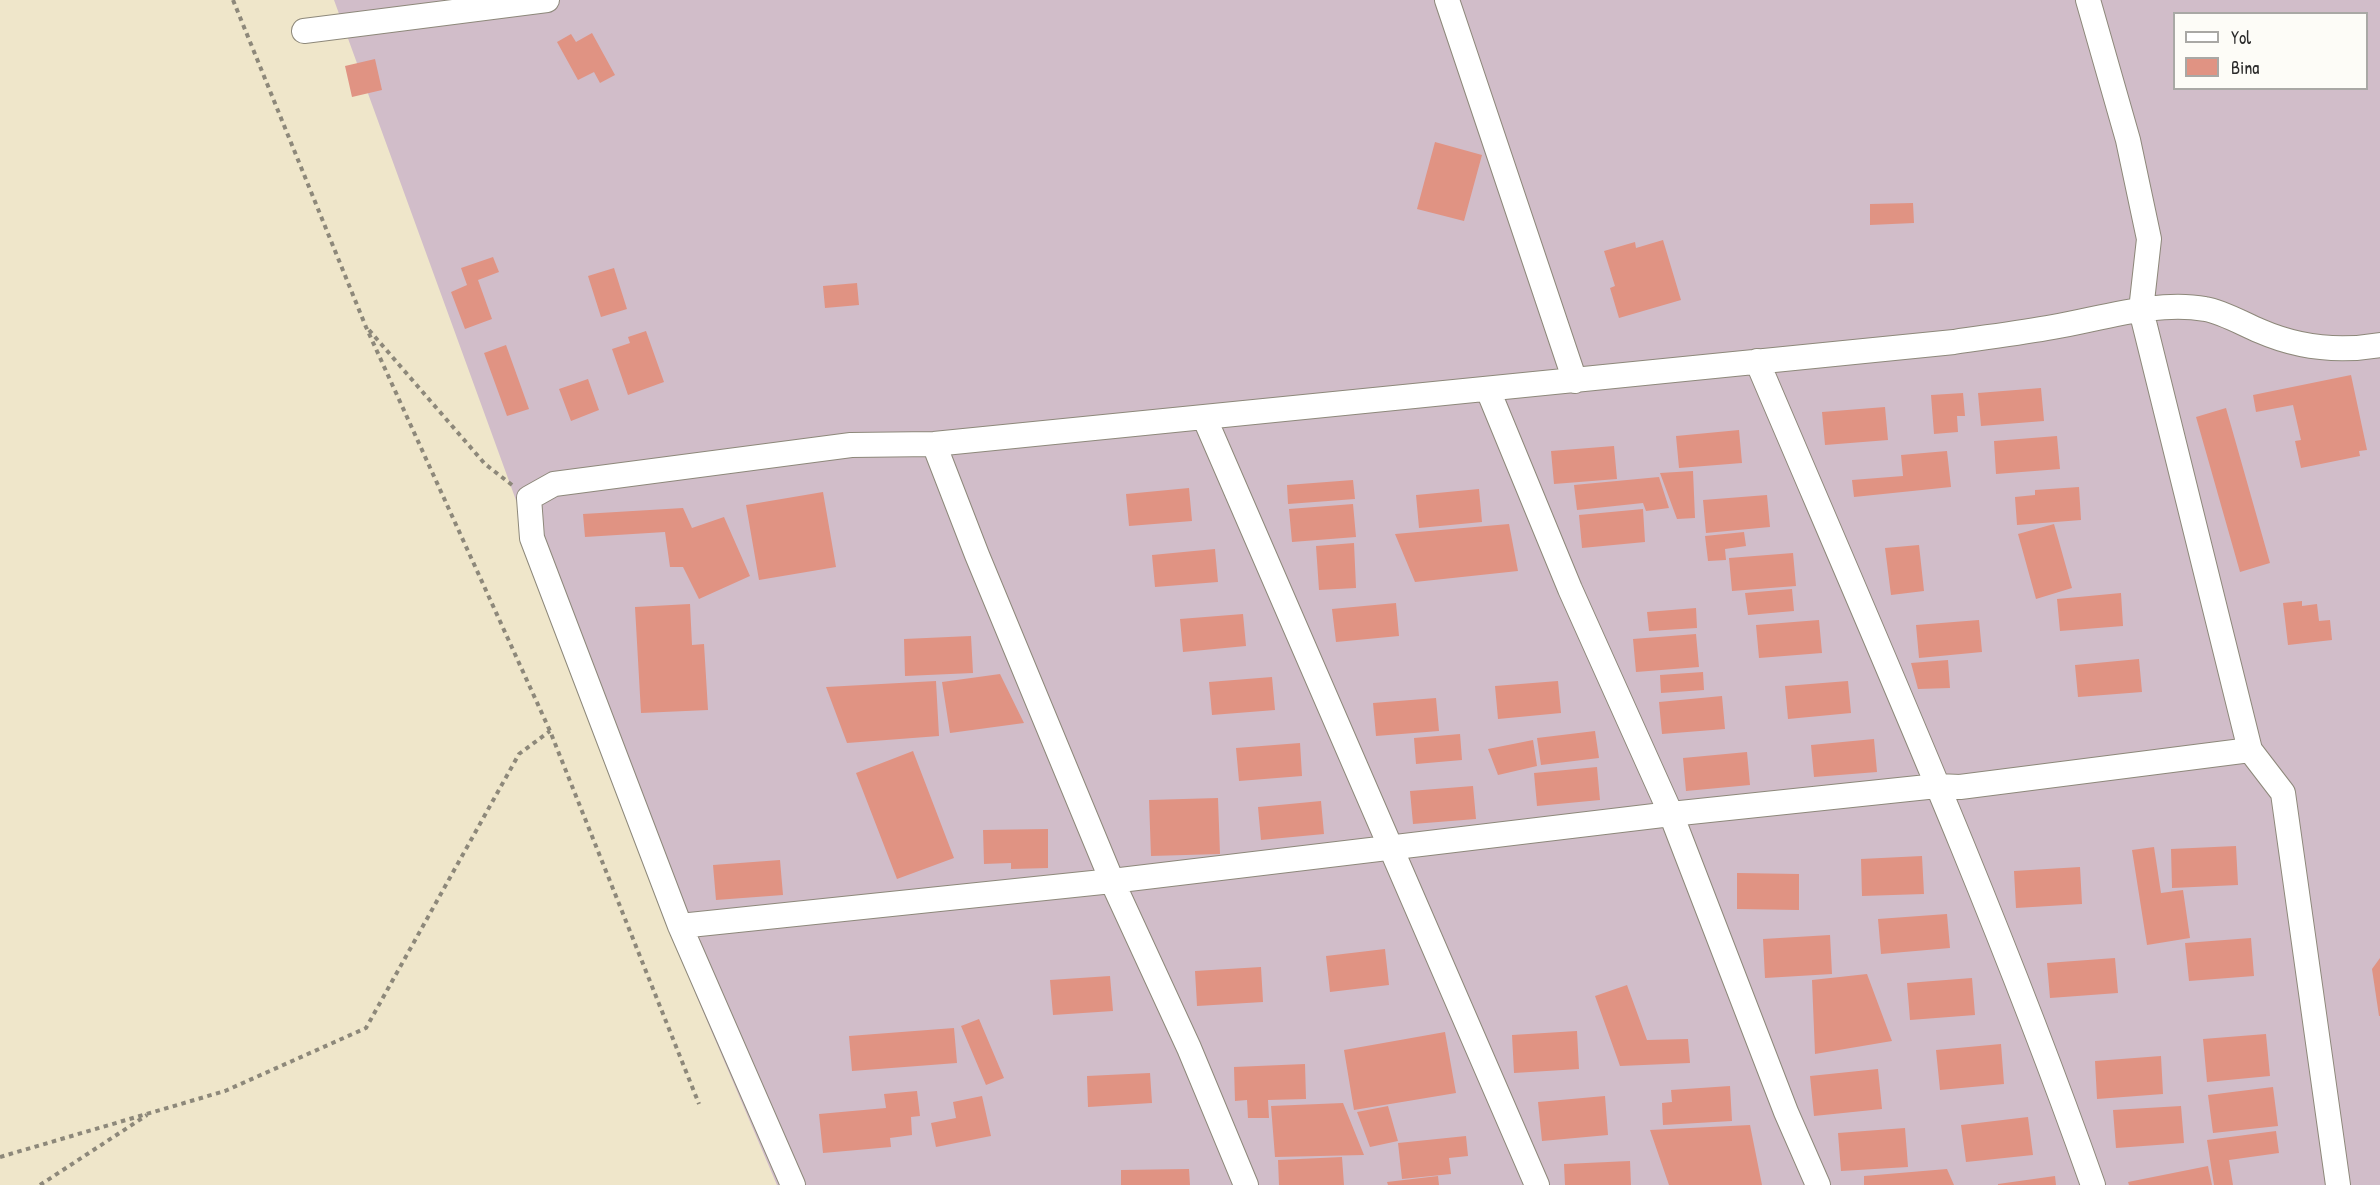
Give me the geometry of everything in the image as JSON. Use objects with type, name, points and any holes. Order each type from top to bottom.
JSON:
[{"type":"street","points":[[304,32],[547,0]]},
{"type":"street","points":[[1448,0],[1575,381]]},
{"type":"street","points":[[2088,0],[2128,140],[2149,239],[2141,310],[2250,750],[2283,793],[2338,1185]]},
{"type":"street","points":[[793,1185],[680,926],[532,538],[530,498],[554,484],[851,445],[934,444],[1205,419],[1954,342],[2050,328],[2141,310],[2182,307],[2207,309],[2272,337],[2312,347],[2352,350],[2380,345]]},
{"type":"street","points":[[1757,361],[1937,786],[2050,1064],[2093,1185]]},
{"type":"street","points":[[1488,390],[1570,589],[1671,814],[1786,1112],[1818,1185]]},
{"type":"street","points":[[1205,419],[1538,1185]]},
{"type":"street","points":[[934,444],[977,555],[1112,881],[1189,1048],[1246,1185]]},
{"type":"street","points":[[680,926],[1112,881],[1671,814],[1937,786],[1960,787],[2250,750]]},
{"type":"path","points":[[232,0],[366,327],[550,731],[699,1104]]},
{"type":"path","points":[[366,327],[485,464],[530,498]]},
{"type":"path","points":[[0,1157],[225,1091],[366,1028],[519,754],[550,731]]},
{"type":"path","points":[[40,1185],[150,1113]]},
{"type":"shaded area","points":[[334,0],[2380,0],[2380,1185],[777,1185],[696,995]]},
{"type":"building","points":[[592,33],[615,75],[600,83],[594,72],[578,80],[557,42],[571,34],[576,42]]},
{"type":"building","points":[[375,59],[382,90],[352,97],[345,66]]},
{"type":"building","points":[[1435,142],[1482,155],[1464,221],[1417,209]]},
{"type":"building","points":[[1913,203],[1914,223],[1870,225],[1870,204]]},
{"type":"building","points":[[1663,240],[1681,300],[1619,318],[1610,288],[1615,286],[1604,251],[1635,242],[1636,248]]},
{"type":"building","points":[[493,257],[499,272],[478,280],[492,319],[465,329],[451,292],[467,285],[461,268]]},
{"type":"building","points":[[614,268],[627,309],[601,317],[588,276]]},
{"type":"building","points":[[857,283],[859,305],[825,308],[823,286]]},
{"type":"building","points":[[646,331],[664,382],[628,395],[612,349],[630,343],[628,337]]},
{"type":"building","points":[[506,345],[529,409],[507,416],[484,353]]},
{"type":"building","points":[[2351,375],[2367,450],[2359,451],[2360,456],[2301,468],[2295,441],[2301,440],[2293,405],[2256,412],[2253,395]]},
{"type":"building","points":[[588,379],[599,410],[571,421],[559,389]]},
{"type":"building","points":[[2041,388],[2044,421],[1981,426],[1978,393]]},
{"type":"building","points":[[1963,393],[1965,416],[1957,416],[1958,432],[1934,434],[1931,395]]},
{"type":"building","points":[[1885,407],[1888,440],[1825,445],[1822,412]]},
{"type":"building","points":[[2226,408],[2270,563],[2240,572],[2196,417]]},
{"type":"building","points":[[1739,430],[1742,463],[1679,468],[1676,436]]},
{"type":"building","points":[[2057,436],[2060,469],[1996,474],[1994,441]]},
{"type":"building","points":[[1614,446],[1617,479],[1554,484],[1551,451]]},
{"type":"building","points":[[1947,451],[1951,487],[1854,497],[1852,480],[1903,476],[1901,455]]},
{"type":"building","points":[[1693,471],[1695,518],[1677,519],[1660,473]]},
{"type":"building","points":[[1659,477],[1669,508],[1646,511],[1643,503],[1577,510],[1574,485]]},
{"type":"building","points":[[1353,480],[1355,499],[1288,504],[1287,485]]},
{"type":"building","points":[[2079,487],[2081,520],[2017,525],[2015,497],[2035,495],[2035,490]]},
{"type":"building","points":[[1189,488],[1192,521],[1129,526],[1126,494]]},
{"type":"building","points":[[1479,489],[1482,522],[1419,528],[1416,495]]},
{"type":"building","points":[[823,492],[836,567],[759,580],[746,505]]},
{"type":"building","points":[[1767,495],[1770,527],[1706,533],[1703,500]]},
{"type":"building","points":[[1353,504],[1356,537],[1292,542],[1289,509]]},
{"type":"building","points":[[683,508],[692,528],[724,517],[750,576],[699,599],[683,567],[670,567],[665,532],[585,537],[583,514]]},
{"type":"building","points":[[1643,509],[1645,542],[1582,548],[1579,515]]},
{"type":"building","points":[[1509,524],[1518,571],[1415,582],[1395,534]]},
{"type":"building","points":[[2054,524],[2072,588],[2036,599],[2018,534]]},
{"type":"building","points":[[1744,532],[1746,546],[1725,549],[1726,560],[1708,561],[1705,536]]},
{"type":"building","points":[[1354,543],[1356,588],[1319,590],[1316,546]]},
{"type":"building","points":[[1919,545],[1924,591],[1891,595],[1885,548]]},
{"type":"building","points":[[1215,549],[1218,582],[1155,587],[1152,555]]},
{"type":"building","points":[[1793,553],[1796,586],[1732,591],[1729,558]]},
{"type":"building","points":[[1792,589],[1794,611],[1748,615],[1745,593]]},
{"type":"building","points":[[2121,593],[2123,626],[2060,631],[2057,599]]},
{"type":"building","points":[[2302,601],[2302,606],[2317,604],[2319,621],[2330,620],[2332,640],[2288,645],[2283,603]]},
{"type":"building","points":[[1396,603],[1399,636],[1336,642],[1332,609]]},
{"type":"building","points":[[690,604],[692,645],[704,644],[708,710],[641,713],[635,607]]},
{"type":"building","points":[[1696,608],[1697,628],[1649,631],[1647,612]]},
{"type":"building","points":[[1243,614],[1246,646],[1183,652],[1180,619]]},
{"type":"building","points":[[1819,620],[1822,653],[1759,658],[1756,625]]},
{"type":"building","points":[[1979,620],[1982,652],[1919,658],[1916,625]]},
{"type":"building","points":[[1696,634],[1699,667],[1636,672],[1633,639]]},
{"type":"building","points":[[971,636],[973,673],[905,676],[904,639]]},
{"type":"building","points":[[2139,659],[2142,692],[2078,697],[2075,665]]},
{"type":"building","points":[[1948,660],[1950,688],[1918,689],[1911,663]]},
{"type":"building","points":[[1703,672],[1704,690],[1661,693],[1660,675]]},
{"type":"building","points":[[1000,674],[1024,723],[950,733],[942,682]]},
{"type":"building","points":[[1272,677],[1275,710],[1212,715],[1209,682]]},
{"type":"building","points":[[936,681],[939,736],[847,743],[826,687]]},
{"type":"building","points":[[1558,681],[1561,713],[1498,719],[1495,686]]},
{"type":"building","points":[[1848,681],[1851,713],[1788,719],[1785,686]]},
{"type":"building","points":[[1722,696],[1725,729],[1662,734],[1659,702]]},
{"type":"building","points":[[1436,698],[1439,731],[1376,736],[1373,703]]},
{"type":"building","points":[[1595,731],[1599,758],[1541,765],[1537,738]]},
{"type":"building","points":[[1460,734],[1462,760],[1416,764],[1414,738]]},
{"type":"building","points":[[1874,739],[1877,772],[1814,777],[1811,745]]},
{"type":"building","points":[[1533,740],[1537,766],[1498,775],[1488,749]]},
{"type":"building","points":[[1300,743],[1302,776],[1239,781],[1236,748]]},
{"type":"building","points":[[913,751],[954,858],[897,879],[856,773]]},
{"type":"building","points":[[1747,752],[1750,785],[1686,791],[1683,758]]},
{"type":"building","points":[[1597,767],[1600,800],[1537,806],[1534,773]]},
{"type":"building","points":[[1473,786],[1476,819],[1413,824],[1410,791]]},
{"type":"building","points":[[1218,798],[1220,854],[1151,856],[1149,800]]},
{"type":"building","points":[[1321,801],[1324,834],[1261,840],[1258,807]]},
{"type":"building","points":[[1048,829],[1048,868],[1011,869],[1011,863],[984,864],[983,830]]},
{"type":"building","points":[[2236,846],[2238,885],[2172,888],[2171,849]]},
{"type":"building","points":[[2154,847],[2161,893],[2183,890],[2190,938],[2147,945],[2132,850]]},
{"type":"building","points":[[1922,856],[1924,894],[1862,896],[1861,859]]},
{"type":"building","points":[[780,860],[783,895],[716,900],[713,865]]},
{"type":"building","points":[[2080,867],[2082,904],[2016,908],[2014,871]]},
{"type":"building","points":[[1737,873],[1799,874],[1799,910],[1737,909]]},
{"type":"building","points":[[1947,914],[1950,948],[1881,954],[1878,919]]},
{"type":"building","points":[[1830,935],[1832,974],[1765,978],[1763,939]]},
{"type":"building","points":[[2251,938],[2254,976],[2189,981],[2185,943]]},
{"type":"building","points":[[1385,949],[1389,985],[1330,992],[1326,956]]},
{"type":"building","points":[[2115,958],[2118,993],[2050,998],[2047,963]]},
{"type":"building","points":[[2380,958],[2380,1016],[2379,1016],[2372,969]]},
{"type":"building","points":[[1261,967],[1263,1002],[1197,1006],[1195,971]]},
{"type":"building","points":[[1867,974],[1892,1041],[1815,1054],[1812,980]]},
{"type":"building","points":[[1110,976],[1113,1011],[1053,1015],[1050,980]]},
{"type":"building","points":[[1972,978],[1975,1015],[1910,1020],[1907,983]]},
{"type":"building","points":[[1627,985],[1647,1040],[1688,1039],[1690,1063],[1620,1066],[1595,996]]},
{"type":"building","points":[[979,1019],[1004,1078],[986,1085],[961,1026]]},
{"type":"building","points":[[954,1028],[957,1063],[852,1071],[849,1036]]},
{"type":"building","points":[[1577,1031],[1579,1069],[1514,1073],[1512,1035]]},
{"type":"building","points":[[1445,1032],[1456,1093],[1354,1110],[1344,1050]]},
{"type":"building","points":[[2266,1034],[2270,1076],[2207,1082],[2203,1039]]},
{"type":"building","points":[[2001,1044],[2004,1084],[1940,1090],[1936,1050]]},
{"type":"building","points":[[2161,1056],[2163,1094],[2097,1099],[2095,1061]]},
{"type":"building","points":[[1305,1064],[1306,1099],[1268,1100],[1269,1118],[1248,1118],[1247,1100],[1235,1101],[1234,1067]]},
{"type":"building","points":[[1878,1069],[1882,1109],[1814,1116],[1810,1076]]},
{"type":"building","points":[[1150,1073],[1152,1103],[1088,1107],[1087,1076]]},
{"type":"building","points":[[1730,1086],[1732,1121],[1663,1125],[1662,1103],[1672,1102],[1671,1090]]},
{"type":"building","points":[[2273,1087],[2278,1126],[2213,1133],[2208,1095]]},
{"type":"building","points":[[917,1091],[920,1116],[911,1117],[912,1135],[890,1138],[891,1147],[823,1153],[819,1114],[886,1108],[884,1094]]},
{"type":"building","points":[[982,1096],[991,1136],[936,1147],[931,1123],[956,1118],[953,1102]]},
{"type":"building","points":[[1605,1096],[1608,1135],[1542,1141],[1538,1102]]},
{"type":"building","points":[[1343,1103],[1364,1155],[1275,1157],[1271,1106]]},
{"type":"building","points":[[1388,1106],[1398,1141],[1370,1147],[1357,1112]]},
{"type":"building","points":[[2181,1106],[2184,1143],[2116,1148],[2113,1110]]},
{"type":"building","points":[[2028,1117],[2033,1155],[1966,1162],[1961,1125]]},
{"type":"building","points":[[1750,1125],[1762,1185],[1669,1185],[1650,1130]]},
{"type":"building","points":[[1905,1128],[1908,1167],[1841,1171],[1838,1133]]},
{"type":"building","points":[[2276,1131],[2279,1153],[2229,1160],[2233,1185],[2214,1185],[2207,1140]]},
{"type":"building","points":[[1466,1136],[1468,1156],[1449,1158],[1451,1174],[1402,1179],[1398,1143]]},
{"type":"building","points":[[1342,1157],[1344,1185],[1279,1185],[1278,1160]]},
{"type":"building","points":[[1630,1161],[1631,1185],[1565,1185],[1564,1164]]},
{"type":"building","points":[[2208,1166],[2212,1185],[2129,1185],[2128,1182]]},
{"type":"building","points":[[1189,1169],[1190,1185],[1121,1185],[1121,1170]]},
{"type":"building","points":[[1947,1169],[1954,1185],[1864,1185],[1864,1176]]},
{"type":"building","points":[[1438,1176],[1439,1185],[1388,1185],[1387,1182]]},
{"type":"building","points":[[2055,1176],[2056,1185],[1998,1185],[1998,1184]]}]
